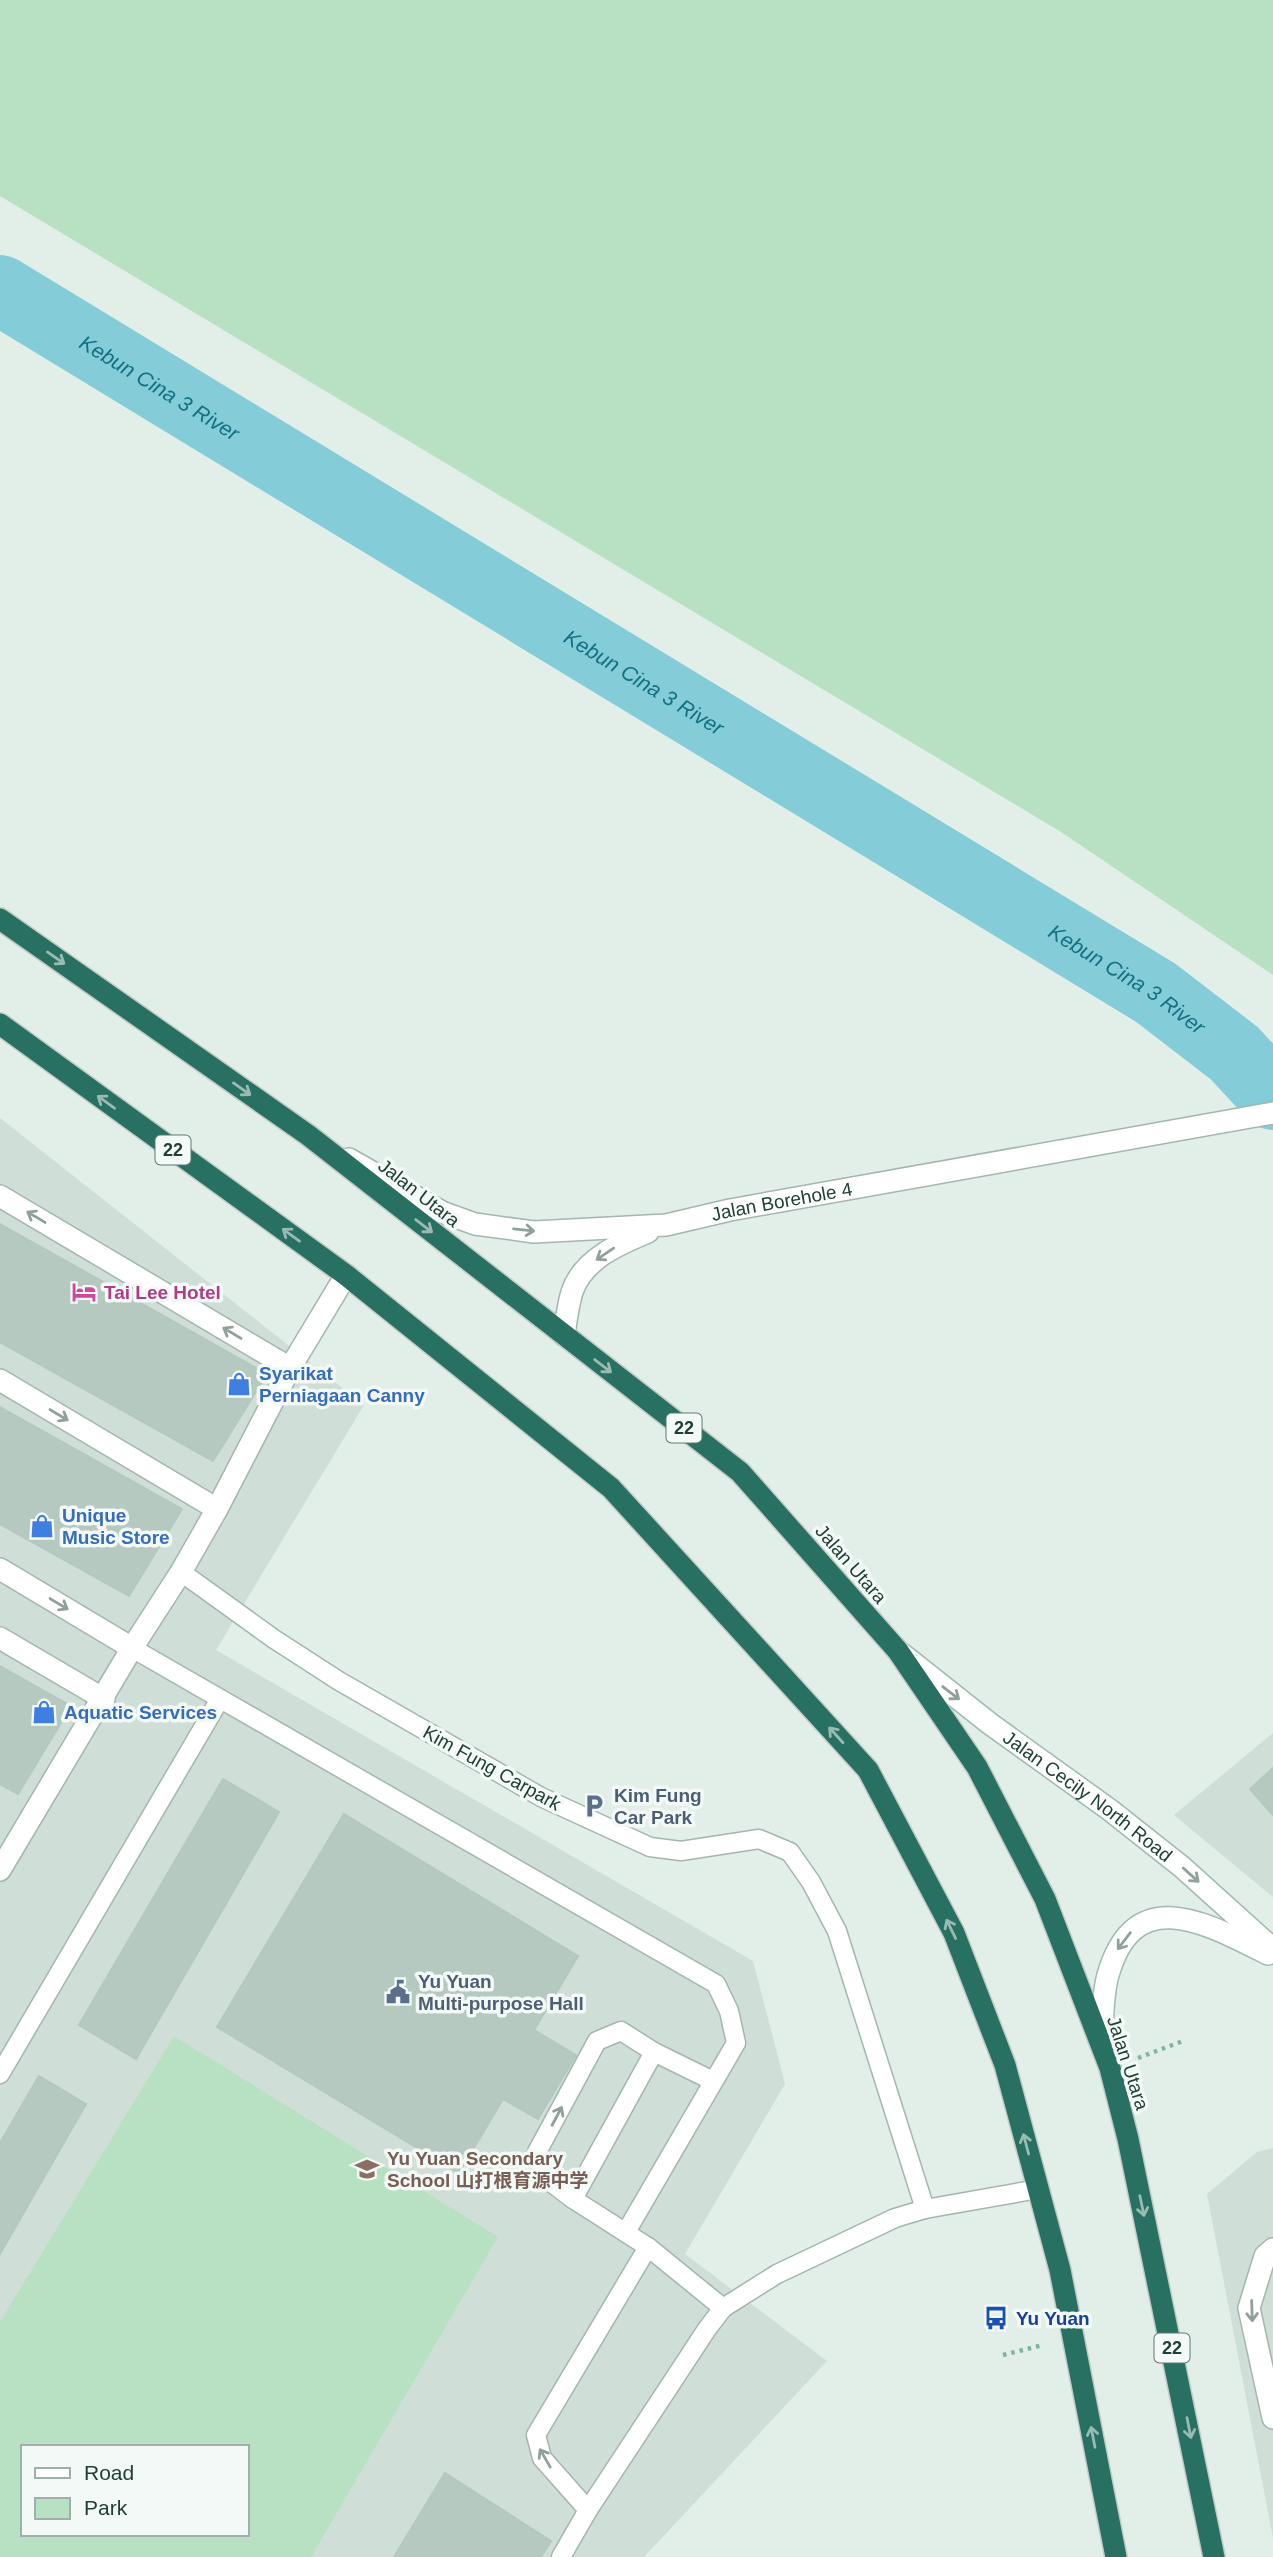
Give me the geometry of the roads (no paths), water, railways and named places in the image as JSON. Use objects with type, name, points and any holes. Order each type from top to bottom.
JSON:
[{"type":"highway","name":"Jalan Utara","points":[[0,919],[308,1135],[740,1472],[898,1651],[977,1767],[1045,1899],[1110,2068],[1133,2165],[1214,2557]]},
{"type":"highway","name":"22","points":[[1,1026],[346,1275],[611,1488],[868,1770],[954,1933],[1005,2065],[1074,2338],[1116,2557]]},
{"type":"street","name":"Jalan Borehole 4","points":[[308,1135],[442,1212],[475,1224],[534,1232],[666,1225],[730,1210],[1273,1113]]},
{"type":"street","points":[[0,1196],[290,1368]]},
{"type":"street","points":[[564,1335],[573,1290],[585,1267],[622,1243],[666,1225]]},
{"type":"street","points":[[0,1870],[7,1840],[104,1699],[132,1648],[181,1572],[290,1368],[346,1275]]},
{"type":"street","points":[[0,1380],[217,1509]]},
{"type":"street","points":[[0,1569],[132,1648]]},
{"type":"street","points":[[0,1638],[104,1699]]},
{"type":"street","name":"Jalan Cecily North Road","points":[[898,1651],[989,1723],[1172,1858],[1273,1949]]},
{"type":"street","points":[[1101,2045],[1107,1978],[1118,1946],[1135,1927],[1156,1917],[1181,1917],[1204,1924],[1273,1956]]},
{"type":"street","points":[[1273,2249],[1265,2256],[1249,2308],[1273,2418]]},
{"type":"street","points":[[1106,2504],[1108,2557]]},
{"type":"lane","name":"Kim Fung Carpark","points":[[181,1572],[274,1639],[339,1681],[541,1797],[577,1814],[650,1847],[681,1851],[759,1839],[790,1852],[811,1882],[837,1931],[858,1990],[925,2209]]},
{"type":"lane","points":[[132,1648],[716,1984],[729,2011],[736,2043],[626,2232]]},
{"type":"lane","points":[[0,2074],[220,1699]]},
{"type":"lane","points":[[713,2081],[654,2052],[621,2031],[597,2041],[537,2152],[544,2177],[573,2199],[649,2247],[723,2308]]},
{"type":"lane","points":[[573,2199],[654,2052]]},
{"type":"lane","points":[[561,2557],[588,2510],[706,2329],[723,2308],[777,2274],[895,2218],[925,2209],[1038,2189]]},
{"type":"lane","points":[[588,2510],[542,2458],[536,2435],[649,2247]]},
{"type":"waterway","name":"Kebun Cina 3 River","points":[[0,290],[1156,993],[1234,1053],[1273,1095]]},
{"type":"place","name":"Tai Lee Hotel","points":[[84,1292]]},
{"type":"place","name":"Syarikat Perniagaan Canny","points":[[239,1384]]},
{"type":"place","name":"Unique Music Store","points":[[42,1526]]},
{"type":"place","name":"Aquatic Services","points":[[44,1712]]},
{"type":"place","name":"Kim Fung Car Park","points":[[594,1806]]},
{"type":"place","name":"Yu Yuan Multi-purpose Hall","points":[[398,1992]]},
{"type":"place","name":"Yu Yuan Secondary School 山打根育源中学","points":[[367,2169]]},
{"type":"place","name":"Yu Yuan","points":[[996,2318]]}]
